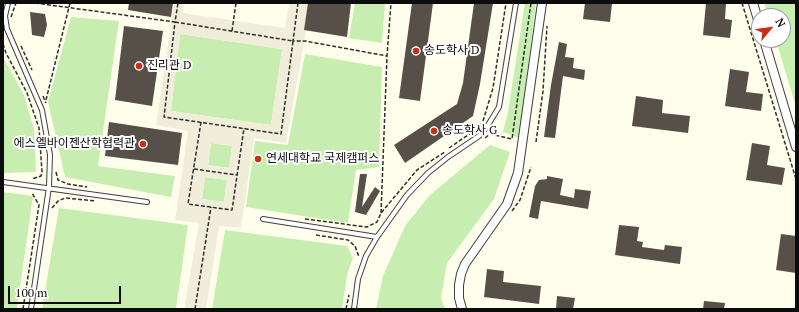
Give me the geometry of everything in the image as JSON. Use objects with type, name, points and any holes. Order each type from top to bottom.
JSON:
[{"type":"street","points":[[462,309],[459,298],[459,285],[465,264],[507,204],[518,174],[542,3]]},
{"type":"street","points":[[766,48],[796,147]]},
{"type":"lane","points":[[8,3],[5,16],[7,29],[42,110],[50,155],[49,187],[31,309]]},
{"type":"lane","points":[[354,309],[358,280],[366,256],[377,237],[407,195],[428,173],[448,157],[479,136],[499,107],[516,3]]},
{"type":"lane","points":[[3,182],[49,187],[147,202]]},
{"type":"lane","points":[[263,219],[377,237]]},
{"type":"path","points":[[11,19],[16,3]]},
{"type":"path","points":[[35,3],[175,22],[293,41],[305,41],[387,56]]},
{"type":"path","points":[[46,106],[70,3]]},
{"type":"path","points":[[178,3],[164,117],[281,134],[298,3]]},
{"type":"path","points":[[232,31],[236,3]]},
{"type":"path","points":[[299,218],[367,227],[378,222],[381,214],[387,56],[391,3]]},
{"type":"path","points":[[489,104],[493,88],[506,3]]},
{"type":"path","points":[[484,139],[490,134],[512,140],[531,3]]},
{"type":"path","points":[[742,3],[796,179]]},
{"type":"path","points":[[536,142],[543,91],[547,26]]},
{"type":"path","points":[[3,44],[6,53],[27,93],[39,128],[42,172],[41,176],[32,179]]},
{"type":"path","points":[[21,46],[34,76]]},
{"type":"path","points":[[42,95],[46,101]]},
{"type":"path","points":[[201,122],[188,204],[232,210],[244,128]]},
{"type":"path","points":[[55,165],[58,180],[68,184],[90,188]]},
{"type":"path","points":[[511,213],[520,200],[530,167]]},
{"type":"path","points":[[194,168],[237,175]]},
{"type":"path","points":[[23,309],[39,205],[32,193]]},
{"type":"path","points":[[52,208],[58,201],[65,198],[101,202]]},
{"type":"path","points":[[196,309],[211,207]]},
{"type":"path","points":[[316,235],[348,240],[355,246],[360,260]]},
{"type":"path","points":[[346,309],[350,294]]},
{"type":"green space","points":[[355,3],[385,3],[382,43],[349,38]]},
{"type":"green space","points":[[525,3],[536,3],[519,138],[503,132],[508,112]]},
{"type":"green space","points":[[764,3],[796,3],[796,107],[778,48],[791,48],[791,8],[766,8]]},
{"type":"green space","points":[[71,17],[119,21],[98,166],[175,176],[171,197],[65,177],[48,102]]},
{"type":"green space","points":[[180,34],[282,49],[271,125],[171,111]]},
{"type":"green space","points":[[305,54],[382,67],[379,167],[356,170],[348,223],[246,207],[255,141],[288,145]]},
{"type":"green space","points":[[3,57],[24,95],[34,129],[36,172],[3,173]]},
{"type":"green space","points":[[211,143],[232,146],[229,168],[208,165]]},
{"type":"green space","points":[[490,145],[510,152],[494,199],[447,263],[441,298],[445,309],[376,309],[383,276],[405,226],[430,195]]},
{"type":"green space","points":[[205,177],[227,180],[224,202],[202,199]]},
{"type":"green space","points":[[3,192],[33,196],[17,309],[3,309]]},
{"type":"green space","points":[[59,208],[188,225],[176,309],[42,309]]},
{"type":"green space","points":[[225,230],[347,246],[353,258],[347,275],[342,309],[212,309]]},
{"type":"shaded area","points":[[174,3],[184,3],[183,13],[285,28],[289,3],[311,3],[286,143],[254,138],[241,228],[219,226],[206,309],[184,309],[199,223],[175,220],[188,131],[156,125]],"holes":[[[180,34],[282,49],[271,125],[171,111]],[[211,143],[232,146],[229,168],[208,165]],[[205,177],[227,180],[224,202],[202,199]]]},
{"type":"building","points":[[129,3],[173,3],[171,17],[128,10]]},
{"type":"building","points":[[308,3],[351,3],[347,37],[304,30]]},
{"type":"building","name":"송도학사 D","points":[[412,3],[433,3],[420,101],[399,98]]},
{"type":"building","points":[[474,3],[493,3],[480,84],[473,116],[405,163],[394,145],[457,104],[463,83]]},
{"type":"building","points":[[585,3],[612,3],[610,22],[583,19]]},
{"type":"building","points":[[706,3],[726,3],[725,19],[732,20],[730,38],[703,35]]},
{"type":"building","points":[[30,12],[45,14],[47,25],[44,37],[32,35]]},
{"type":"building","name":"진리관 D","points":[[124,26],[163,31],[152,106],[115,100]]},
{"type":"building","points":[[559,42],[567,44],[565,57],[574,58],[573,68],[585,70],[584,80],[563,76],[555,138],[544,137],[551,85]]},
{"type":"building","points":[[730,69],[749,72],[746,92],[763,94],[761,111],[725,106]]},
{"type":"building","points":[[636,96],[663,100],[662,113],[690,116],[688,133],[632,126]]},
{"type":"building","name":"에스엘바이젠산학협력관","points":[[109,122],[182,133],[178,165],[105,156]]},
{"type":"building","points":[[752,143],[770,146],[767,165],[785,168],[782,185],[746,180]]},
{"type":"building","points":[[360,174],[367,174],[362,207],[375,187],[380,191],[366,215],[355,212]]},
{"type":"building","points":[[547,176],[563,179],[560,195],[574,198],[575,189],[591,191],[588,209],[541,201],[538,219],[529,217],[535,186],[539,180],[547,179]]},
{"type":"building","points":[[619,225],[639,227],[637,241],[643,242],[642,247],[664,250],[665,245],[682,247],[680,264],[615,255]]},
{"type":"building","points":[[781,234],[796,236],[796,273],[776,270]]},
{"type":"building","points":[[487,269],[504,271],[503,282],[541,286],[539,304],[484,297]]},
{"type":"building","points":[[557,296],[575,298],[573,309],[556,309]]},
{"type":"building","points":[[704,301],[725,303],[724,309],[703,309]]},
{"type":"place","name":"송도학사 D","points":[[416,51]]},
{"type":"place","name":"진리관 D","points":[[139,66]]},
{"type":"place","name":"송도학사 G","points":[[434,131]]},
{"type":"place","name":"에스엘바이젠산학협력관","points":[[143,144]]},
{"type":"place","name":"연세대학교 국제캠퍼스","points":[[258,159]]}]
